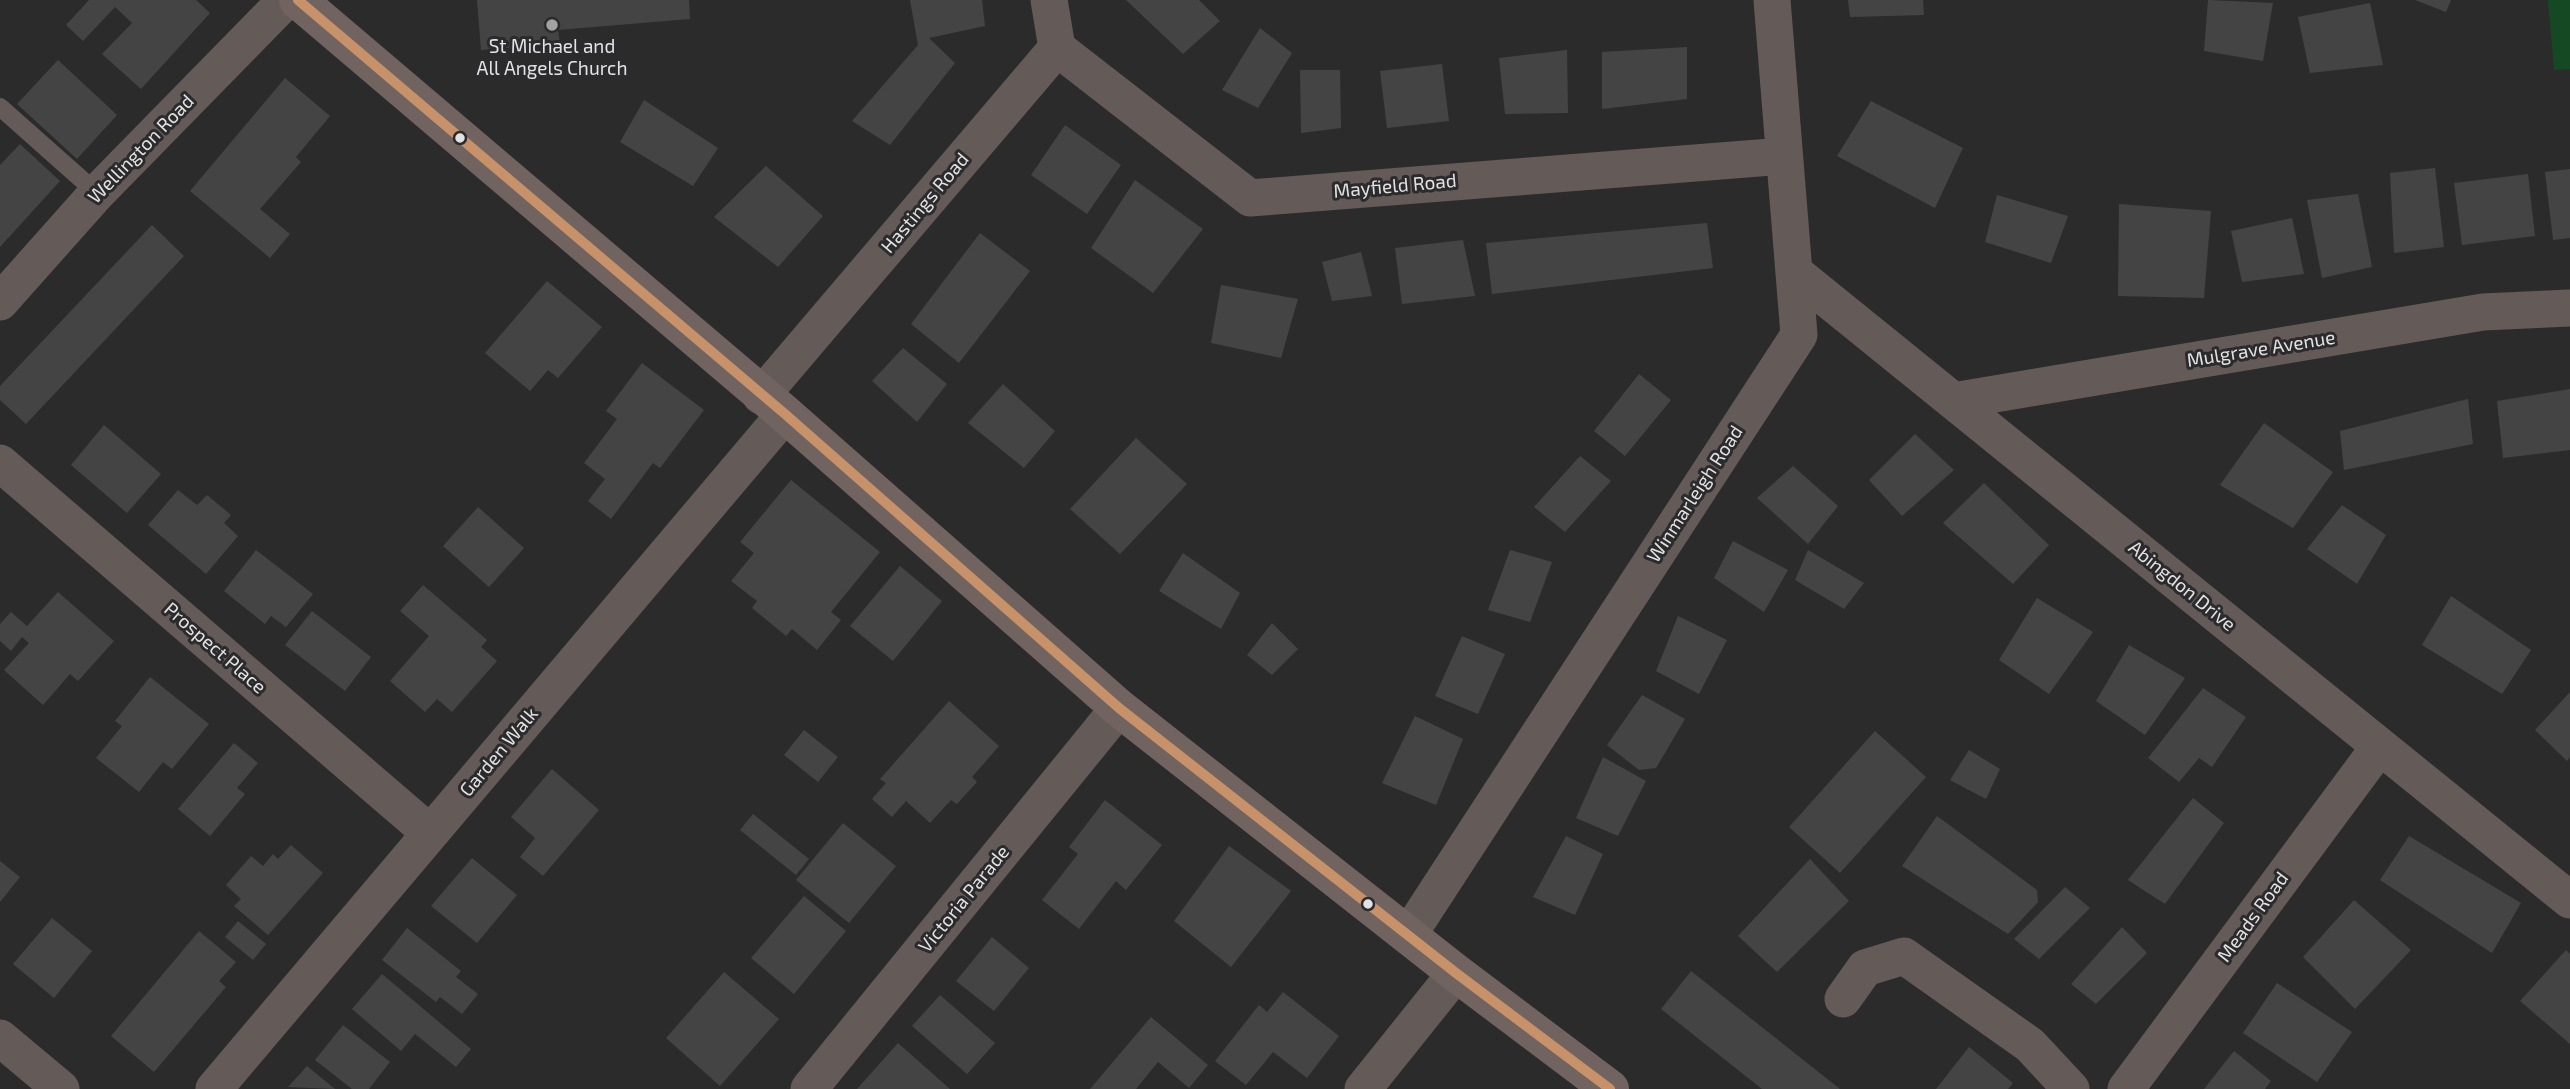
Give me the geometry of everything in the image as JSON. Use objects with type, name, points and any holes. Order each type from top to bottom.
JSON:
[{"type":"main road","points":[[298,0],[773,405],[1119,708],[1456,973],[1611,1089]]},
{"type":"street","name":"Wellington Road","points":[[0,302],[97,193],[286,0]]},
{"type":"street","points":[[1049,0],[1057,48]]},
{"type":"street","name":"Winmarleigh Road","points":[[1409,934],[1799,335],[1772,0]]},
{"type":"street","name":"Hastings Road","points":[[773,405],[1057,48]]},
{"type":"street","name":"Mayfield Road","points":[[1057,48],[1250,198],[1784,156]]},
{"type":"street","name":"Abingdon Drive","points":[[1794,272],[2570,900]]},
{"type":"street","name":"Mulgrave Avenue","points":[[1953,401],[2483,312],[2570,308]]},
{"type":"street","name":"Garden Walk","points":[[214,1089],[430,834],[773,405]]},
{"type":"street","name":"Prospect Place","points":[[0,463],[430,834]]},
{"type":"street","name":"Victoria Parade","points":[[809,1089],[1119,708]]},
{"type":"street","name":"Meads Road","points":[[2126,1089],[2380,746]]},
{"type":"street","points":[[1843,999],[1865,968],[1905,957],[2030,1045],[2071,1089]]},
{"type":"street","points":[[1363,1089],[1456,973]]},
{"type":"street","points":[[0,1038],[61,1089]]},
{"type":"lane","points":[[1,108],[97,193]]},
{"type":"green space","points":[[2548,0],[2570,0],[2570,69],[2554,70]]},
{"type":"building","points":[[89,0],[196,0],[210,13],[141,89],[102,54],[132,23],[115,7],[83,41],[66,25]]},
{"type":"building","name":"St Michael and All Angels Church","points":[[477,0],[689,0],[690,19],[558,30],[560,44],[481,50]]},
{"type":"building","points":[[910,0],[982,0],[985,26],[929,38],[955,63],[890,145],[852,121],[918,45]]},
{"type":"building","points":[[1126,0],[1199,0],[1220,21],[1183,54]]},
{"type":"building","points":[[1848,0],[1923,0],[1924,15],[1850,17]]},
{"type":"building","points":[[2208,0],[2273,3],[2263,61],[2204,51]]},
{"type":"building","points":[[2415,0],[2451,0],[2446,12]]},
{"type":"building","points":[[2370,3],[2383,65],[2310,73],[2298,17]]},
{"type":"building","points":[[1260,28],[1292,53],[1258,108],[1222,90]]},
{"type":"building","points":[[1687,47],[1687,99],[1602,109],[1602,52]]},
{"type":"building","points":[[1567,50],[1568,113],[1505,114],[1499,58]]},
{"type":"building","points":[[58,60],[117,115],[77,159],[17,104]]},
{"type":"building","points":[[1442,64],[1449,121],[1387,128],[1380,71]]},
{"type":"building","points":[[1300,70],[1340,70],[1341,128],[1301,133]]},
{"type":"building","points":[[285,78],[330,116],[296,157],[301,162],[260,209],[290,234],[270,258],[190,191]]},
{"type":"building","points":[[644,100],[718,148],[693,186],[620,142]]},
{"type":"building","points":[[1871,101],[1963,148],[1935,208],[1837,156]]},
{"type":"building","points":[[1065,125],[1121,165],[1087,214],[1031,175]]},
{"type":"building","points":[[20,144],[60,181],[0,247],[0,165]]},
{"type":"building","points":[[766,166],[823,216],[778,267],[714,217]]},
{"type":"building","points":[[2435,168],[2444,247],[2394,253],[2390,173]]},
{"type":"building","points":[[2570,169],[2570,238],[2553,240],[2545,172]]},
{"type":"building","points":[[2528,174],[2535,236],[2462,245],[2454,183]]},
{"type":"building","points":[[1135,180],[1203,229],[1153,293],[1091,248]]},
{"type":"building","points":[[2358,194],[2372,267],[2322,278],[2307,200]]},
{"type":"building","points":[[1997,195],[2068,216],[2051,263],[1985,242]]},
{"type":"building","points":[[2119,204],[2211,211],[2204,298],[2118,296]]},
{"type":"building","points":[[2292,218],[2304,274],[2242,282],[2231,231]]},
{"type":"building","points":[[1707,223],[1713,268],[1492,294],[1486,243]]},
{"type":"building","points":[[152,225],[184,256],[26,424],[0,400],[0,386]]},
{"type":"building","points":[[980,233],[1030,271],[959,363],[911,324]]},
{"type":"building","points":[[1463,240],[1475,296],[1402,304],[1395,248]]},
{"type":"building","points":[[1361,252],[1372,296],[1332,301],[1322,262]]},
{"type":"building","points":[[547,281],[602,327],[558,378],[548,370],[530,391],[485,353]]},
{"type":"building","points":[[1221,285],[1298,299],[1281,358],[1211,343]]},
{"type":"building","points":[[903,348],[947,384],[917,422],[872,381]]},
{"type":"building","points":[[642,363],[704,410],[660,468],[653,463],[611,519],[588,501],[605,479],[584,463],[617,419],[606,411]]},
{"type":"building","points":[[1639,374],[1671,400],[1625,456],[1594,431]]},
{"type":"building","points":[[1003,384],[1055,431],[1024,468],[968,423]]},
{"type":"building","points":[[2570,389],[2570,450],[2503,458],[2497,401]]},
{"type":"building","points":[[2468,399],[2473,444],[2344,470],[2340,431]]},
{"type":"building","points":[[2264,423],[2333,472],[2293,528],[2220,485]]},
{"type":"building","points":[[104,425],[161,474],[127,513],[71,465]]},
{"type":"building","points":[[1915,434],[1954,470],[1902,516],[1869,480]]},
{"type":"building","points":[[1136,438],[1187,484],[1120,554],[1070,509]]},
{"type":"building","points":[[1580,456],[1611,481],[1565,532],[1534,507]]},
{"type":"building","points":[[1793,466],[1838,506],[1808,544],[1757,498]]},
{"type":"building","points":[[791,480],[880,552],[831,612],[841,620],[817,650],[792,629],[786,636],[752,608],[757,601],[731,581],[754,553],[740,542]]},
{"type":"building","points":[[1984,483],[2049,545],[2013,584],[1943,523]]},
{"type":"building","points":[[178,490],[197,505],[207,495],[231,515],[224,523],[238,536],[206,574],[148,525]]},
{"type":"building","points":[[2342,505],[2386,535],[2357,584],[2307,549]]},
{"type":"building","points":[[478,507],[524,548],[489,587],[443,546]]},
{"type":"building","points":[[1733,541],[1788,570],[1764,612],[1714,578]]},
{"type":"building","points":[[256,550],[313,594],[286,627],[271,616],[265,624],[224,591]]},
{"type":"building","points":[[1510,550],[1552,562],[1530,622],[1488,610]]},
{"type":"building","points":[[1808,550],[1864,583],[1844,609],[1795,580]]},
{"type":"building","points":[[1183,553],[1240,593],[1221,629],[1159,591]]},
{"type":"building","points":[[900,566],[942,601],[893,661],[850,626]]},
{"type":"building","points":[[423,585],[487,640],[481,647],[497,661],[452,712],[437,699],[425,712],[390,681],[429,636],[400,611]]},
{"type":"building","points":[[58,592],[114,641],[78,681],[70,674],[43,705],[4,670],[29,643],[22,637],[11,651],[0,641],[0,624],[11,612],[27,626]]},
{"type":"building","points":[[2451,596],[2531,650],[2502,694],[2422,645]]},
{"type":"building","points":[[2037,598],[2093,632],[2049,694],[1999,660]]},
{"type":"building","points":[[312,611],[371,657],[345,691],[285,645]]},
{"type":"building","points":[[1678,616],[1727,640],[1699,694],[1656,671]]},
{"type":"building","points":[[1272,623],[1298,649],[1272,675],[1247,655]]},
{"type":"building","points":[[1462,636],[1505,654],[1478,714],[1435,696]]},
{"type":"building","points":[[2129,645],[2185,678],[2145,735],[2096,701]]},
{"type":"building","points":[[150,677],[209,724],[172,769],[163,762],[139,792],[96,758],[122,726],[115,721]]},
{"type":"building","points":[[2203,688],[2246,717],[2212,767],[2199,758],[2179,782],[2148,758]]},
{"type":"building","points":[[2570,692],[2570,757],[2567,761],[2535,730]]},
{"type":"building","points":[[1642,695],[1685,719],[1656,768],[1639,770],[1607,745]]},
{"type":"building","points":[[949,701],[999,746],[972,777],[977,782],[957,804],[951,800],[930,823],[906,801],[892,817],[872,799],[886,783],[880,779]]},
{"type":"building","points":[[1415,716],[1463,739],[1436,805],[1382,783]]},
{"type":"building","points":[[804,730],[838,757],[818,782],[784,755]]},
{"type":"building","points":[[1875,731],[1926,777],[1840,873],[1789,827]]},
{"type":"building","points":[[234,743],[258,763],[237,788],[245,794],[210,836],[178,809]]},
{"type":"building","points":[[1969,750],[2000,769],[1986,799],[1950,780]]},
{"type":"building","points":[[1603,757],[1646,781],[1618,836],[1576,818]]},
{"type":"building","points":[[552,769],[599,810],[543,876],[520,857],[535,838],[511,817]]},
{"type":"building","points":[[2193,798],[2224,823],[2165,904],[2128,880]]},
{"type":"building","points":[[1105,800],[1162,845],[1126,890],[1116,881],[1079,929],[1042,900],[1078,854],[1069,847]]},
{"type":"building","points":[[753,814],[809,859],[796,875],[740,830]]},
{"type":"building","points":[[1937,816],[2037,890],[2038,902],[2008,934],[1902,866]]},
{"type":"building","points":[[843,823],[896,866],[849,923],[796,880]]},
{"type":"building","points":[[1566,836],[1603,854],[1575,915],[1533,897]]},
{"type":"building","points":[[2409,836],[2521,903],[2492,953],[2380,880]]},
{"type":"building","points":[[291,845],[323,873],[268,935],[234,906],[241,899],[226,885],[251,856],[263,866],[273,854],[278,859]]},
{"type":"building","points":[[1229,846],[1291,891],[1231,967],[1174,921]]},
{"type":"building","points":[[472,858],[517,895],[477,943],[431,906]]},
{"type":"building","points":[[1810,859],[1849,901],[1777,972],[1738,936]]},
{"type":"building","points":[[0,861],[20,877],[0,902]]},
{"type":"building","points":[[2065,887],[2090,908],[2039,959],[2014,939]]},
{"type":"building","points":[[804,896],[846,931],[794,994],[751,958]]},
{"type":"building","points":[[2354,900],[2411,950],[2355,1009],[2303,957]]},
{"type":"building","points":[[52,918],[92,951],[54,998],[13,964]]},
{"type":"building","points":[[238,921],[266,944],[253,960],[225,937]]},
{"type":"building","points":[[2122,927],[2147,953],[2096,1004],[2071,984]]},
{"type":"building","points":[[407,928],[461,971],[456,977],[478,994],[462,1014],[440,997],[436,1002],[382,960]]},
{"type":"building","points":[[199,931],[236,962],[219,981],[226,987],[154,1072],[111,1036]]},
{"type":"building","points":[[992,937],[1029,968],[994,1011],[956,981]]},
{"type":"building","points":[[2566,950],[2570,954],[2570,1044],[2520,1001]]},
{"type":"building","points":[[1691,971],[1840,1089],[1762,1089],[1661,1009]]},
{"type":"building","points":[[724,972],[779,1019],[720,1086],[666,1038]]},
{"type":"building","points":[[382,974],[471,1049],[456,1067],[415,1034],[401,1051],[352,1009]]},
{"type":"building","points":[[2277,983],[2352,1032],[2317,1082],[2243,1033]]},
{"type":"building","points":[[1283,992],[1339,1036],[1307,1078],[1273,1052],[1246,1085],[1215,1061],[1259,1005],[1267,1012]]},
{"type":"building","points":[[940,995],[995,1043],[967,1074],[912,1026]]},
{"type":"building","points":[[1151,1017],[1208,1065],[1189,1088],[1158,1062],[1136,1089],[1090,1089]]},
{"type":"building","points":[[343,1025],[390,1062],[369,1089],[352,1089],[315,1060]]},
{"type":"building","points":[[898,1043],[950,1089],[857,1089]]},
{"type":"building","points":[[1969,1047],[2013,1083],[2008,1089],[1936,1089]]},
{"type":"building","points":[[2234,1051],[2271,1081],[2265,1089],[2204,1089]]},
{"type":"building","points":[[307,1066],[335,1089],[288,1087]]},
{"type":"transit line","points":[[298,0],[785,414],[1119,708],[1456,973],[1610,1089]]},
{"type":"place","name":"St Michael and All Angels Church","points":[[552,25]]}]
